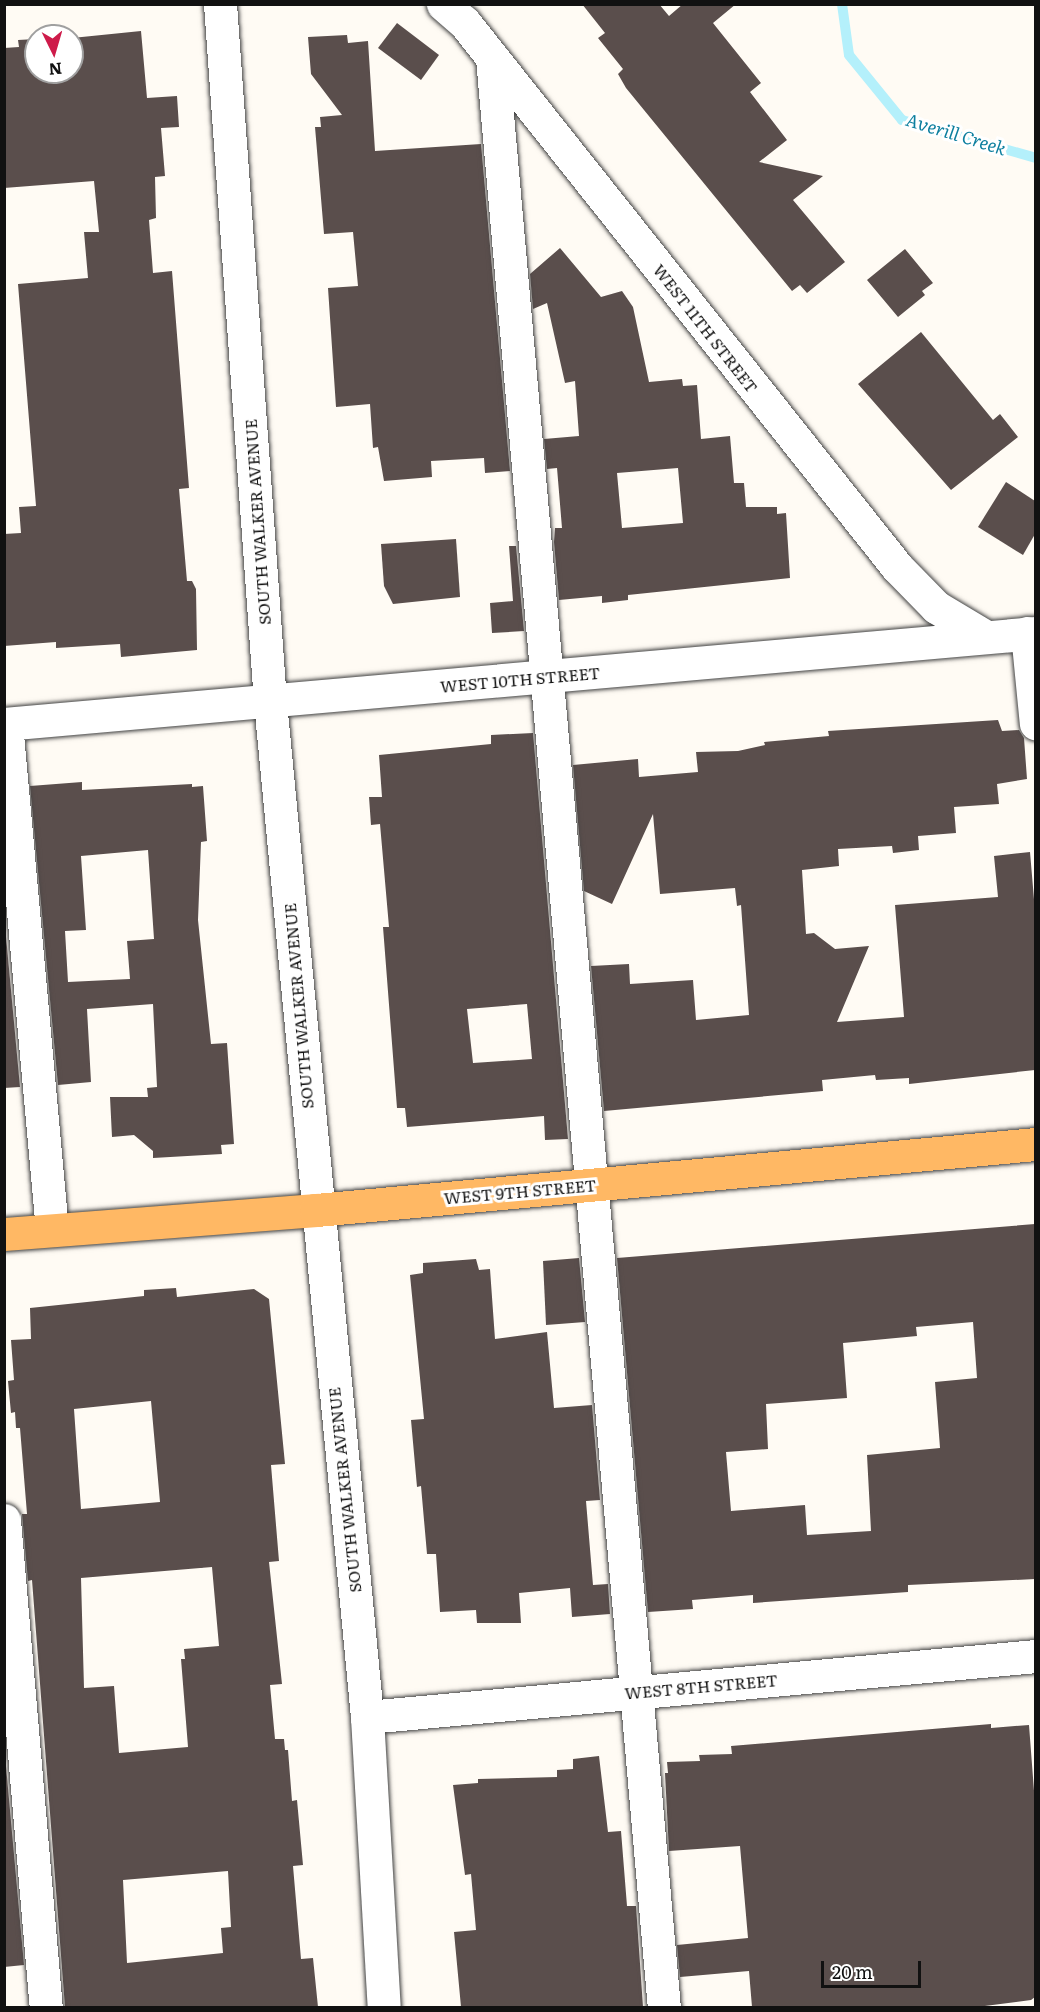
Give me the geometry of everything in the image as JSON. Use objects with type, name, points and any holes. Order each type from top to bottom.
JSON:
[{"type":"main road","name":"WEST 9TH STREET","points":[[4,1234],[316,1210],[1035,1144]]},
{"type":"street","name":"SOUTH WALKER AVENUE","points":[[220,4],[270,702],[316,1210],[367,1717],[384,2007]]},
{"type":"street","name":"WEST 11TH STREET","points":[[443,4],[464,22],[897,567],[936,608],[983,635]]},
{"type":"street","points":[[492,58],[549,676],[664,2007]]},
{"type":"street","name":"WEST 10TH STREET","points":[[5,724],[270,702],[983,635],[1031,633]]},
{"type":"street","points":[[1031,633],[1035,724]]},
{"type":"street","points":[[5,724],[52,1230]]},
{"type":"street","points":[[4,1520],[46,2007]]},
{"type":"street","name":"WEST 8TH STREET","points":[[367,1717],[1035,1656]]},
{"type":"building","points":[[582,4],[659,4],[669,16],[683,4],[736,4],[713,23],[761,83],[750,92],[787,140],[759,162],[823,176],[793,200],[845,262],[807,293],[800,285],[792,291],[626,88],[618,74],[623,69],[598,38],[605,33]]},
{"type":"building","points":[[397,23],[439,55],[421,80],[378,48]]},
{"type":"building","points":[[141,31],[147,98],[177,96],[179,127],[161,128],[165,176],[155,177],[156,218],[149,220],[153,273],[172,271],[189,488],[179,489],[187,581],[192,581],[196,589],[197,650],[121,657],[120,644],[56,648],[56,642],[4,646],[4,534],[21,533],[19,507],[36,506],[18,284],[88,278],[84,232],[99,232],[94,181],[4,188],[4,48],[19,47],[18,40],[24,40],[24,84],[84,84],[84,37]]},
{"type":"building","points":[[347,35],[348,43],[368,41],[375,151],[481,144],[510,471],[485,473],[484,458],[431,461],[432,477],[384,481],[378,447],[373,448],[370,404],[336,407],[328,288],[358,286],[353,232],[324,234],[315,127],[321,127],[320,117],[342,115],[311,74],[308,37]]},
{"type":"building","points":[[560,248],[601,297],[622,291],[633,307],[649,382],[682,379],[683,386],[697,385],[701,439],[730,436],[734,483],[744,483],[746,507],[777,507],[777,514],[786,513],[790,578],[628,595],[628,600],[602,603],[602,596],[559,600],[554,542],[555,528],[562,528],[557,468],[547,469],[544,439],[579,436],[575,381],[565,383],[547,303],[533,309],[530,274]],"holes":[[[678,468],[683,523],[622,528],[617,473]]]},
{"type":"building","points":[[905,249],[933,283],[922,291],[925,295],[898,317],[867,280]]},
{"type":"building","points":[[921,332],[993,420],[1000,414],[1018,437],[951,490],[858,384]]},
{"type":"building","points":[[1006,482],[1035,501],[1035,534],[1023,555],[978,527]]},
{"type":"building","points":[[456,539],[460,597],[393,604],[384,586],[381,544]]},
{"type":"building","points":[[509,546],[516,546],[524,631],[492,633],[490,603],[513,601]]},
{"type":"building","points":[[998,720],[1002,731],[1019,730],[1024,738],[1027,779],[997,784],[999,804],[954,807],[956,833],[918,836],[919,850],[893,853],[892,846],[838,849],[839,866],[802,870],[806,934],[814,933],[835,949],[869,946],[837,1022],[904,1017],[895,905],[998,897],[994,856],[1030,852],[1035,911],[1035,1070],[909,1084],[909,1078],[876,1080],[875,1075],[822,1080],[823,1091],[604,1111],[591,966],[629,964],[630,984],[693,980],[696,1020],[749,1015],[741,905],[737,906],[735,888],[660,894],[653,814],[612,904],[584,891],[573,765],[638,759],[639,777],[698,772],[696,752],[738,751],[765,745],[764,742],[829,736],[828,731]]},
{"type":"building","points":[[533,733],[568,1139],[545,1140],[544,1116],[407,1127],[405,1108],[397,1108],[383,927],[389,927],[380,824],[371,825],[369,797],[382,797],[379,755],[491,744],[491,735]],"holes":[[[527,1004],[532,1059],[473,1063],[467,1009]]]},
{"type":"building","points":[[82,782],[82,790],[192,784],[192,787],[203,786],[207,841],[201,842],[198,920],[211,1044],[227,1043],[234,1144],[221,1145],[222,1154],[153,1158],[153,1151],[134,1135],[112,1137],[110,1097],[148,1097],[147,1088],[157,1087],[153,1004],[87,1009],[91,1082],[58,1085],[30,786]],"holes":[[[148,850],[154,939],[127,941],[130,979],[68,982],[65,931],[86,930],[81,856]]]},
{"type":"building","points":[[4,915],[20,1087],[4,1088]]},
{"type":"building","points":[[1035,1224],[1035,1579],[908,1585],[908,1592],[753,1603],[753,1595],[692,1600],[693,1609],[648,1612],[617,1258]],"holes":[[[973,1322],[977,1378],[935,1382],[940,1448],[867,1455],[871,1531],[807,1535],[805,1505],[731,1511],[726,1452],[768,1449],[766,1404],[847,1398],[843,1343],[917,1336],[916,1327]]]},
{"type":"building","points":[[579,1258],[585,1322],[546,1325],[543,1261]]},
{"type":"building","points":[[476,1259],[479,1270],[490,1269],[495,1339],[547,1332],[554,1408],[592,1405],[600,1500],[586,1501],[593,1585],[608,1584],[610,1614],[572,1617],[570,1588],[519,1593],[521,1623],[477,1623],[476,1610],[440,1612],[436,1554],[427,1554],[421,1486],[417,1487],[411,1420],[424,1419],[410,1275],[423,1273],[423,1263]]},
{"type":"building","points":[[176,1288],[177,1297],[254,1289],[269,1299],[285,1464],[271,1465],[279,1561],[269,1562],[282,1684],[270,1685],[275,1739],[284,1739],[285,1750],[288,1750],[292,1801],[297,1800],[303,1865],[293,1866],[301,1959],[313,1958],[318,2007],[65,2007],[32,1580],[28,1581],[22,1514],[27,1514],[20,1428],[16,1428],[15,1412],[11,1413],[8,1381],[14,1380],[11,1340],[31,1339],[30,1308],[144,1296],[144,1290]],"holes":[[[151,1401],[160,1502],[81,1509],[74,1409]],[[212,1567],[219,1646],[184,1649],[185,1659],[181,1659],[188,1747],[119,1753],[114,1686],[84,1688],[81,1578]],[[228,1871],[231,1927],[221,1928],[223,1953],[127,1963],[123,1880]]]},
{"type":"building","points":[[991,1724],[991,1728],[1029,1725],[1035,1804],[1035,1997],[1031,2000],[977,2007],[752,2007],[749,1971],[680,1977],[677,1945],[748,1938],[740,1846],[669,1851],[665,1773],[668,1773],[667,1762],[700,1761],[699,1755],[732,1754],[731,1746]]},
{"type":"building","points":[[4,1744],[24,1965],[4,1967]]},
{"type":"building","points":[[599,1756],[608,1832],[621,1831],[627,1906],[636,1906],[643,2007],[461,2007],[454,1932],[476,1930],[471,1874],[465,1875],[453,1785],[478,1783],[478,1779],[557,1777],[557,1770],[573,1769],[573,1759]]},
{"type":"waterway","name":"Averill Creek","points":[[842,4],[849,55],[902,120],[1036,158]]}]
